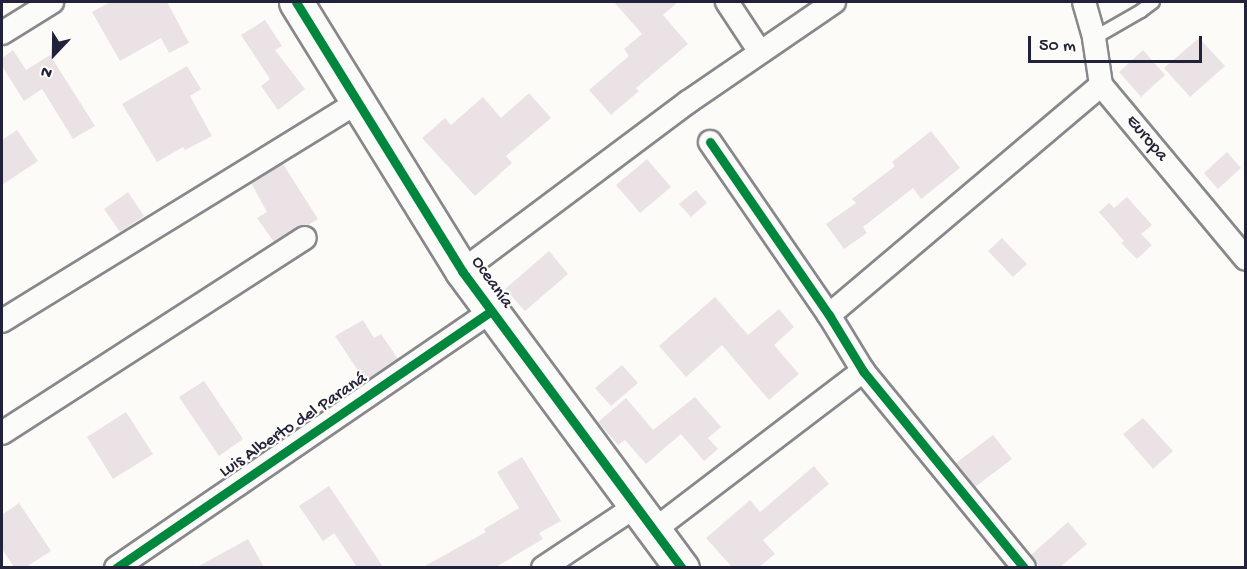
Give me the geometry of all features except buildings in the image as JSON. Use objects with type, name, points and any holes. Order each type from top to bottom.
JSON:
[{"type":"street","points":[[2,33],[52,2]]},
{"type":"street","name":"Oceanía","points":[[296,2],[462,271],[490,312],[682,567]]},
{"type":"street","points":[[727,2],[760,52]]},
{"type":"street","points":[[462,271],[760,52],[834,2]]},
{"type":"street","points":[[829,315],[1101,85],[1095,38],[1084,2]]},
{"type":"street","name":"Europa","points":[[1101,85],[1245,259]]},
{"type":"street","points":[[2,321],[359,101]]},
{"type":"street","points":[[710,142],[829,315],[863,371],[1024,567]]},
{"type":"street","points":[[2,434],[305,238]]},
{"type":"street","name":"Luis Alberto del Paraná","points":[[116,567],[490,312]]},
{"type":"street","points":[[543,567],[645,518],[863,371]]},
{"type":"lane","points":[[1095,38],[1153,2]]},
{"type":"cycle path","points":[[296,2],[462,271],[682,568]]},
{"type":"cycle path","points":[[710,142],[829,315],[863,371],[1024,568]]},
{"type":"cycle path","points":[[116,568],[490,312]]}]
